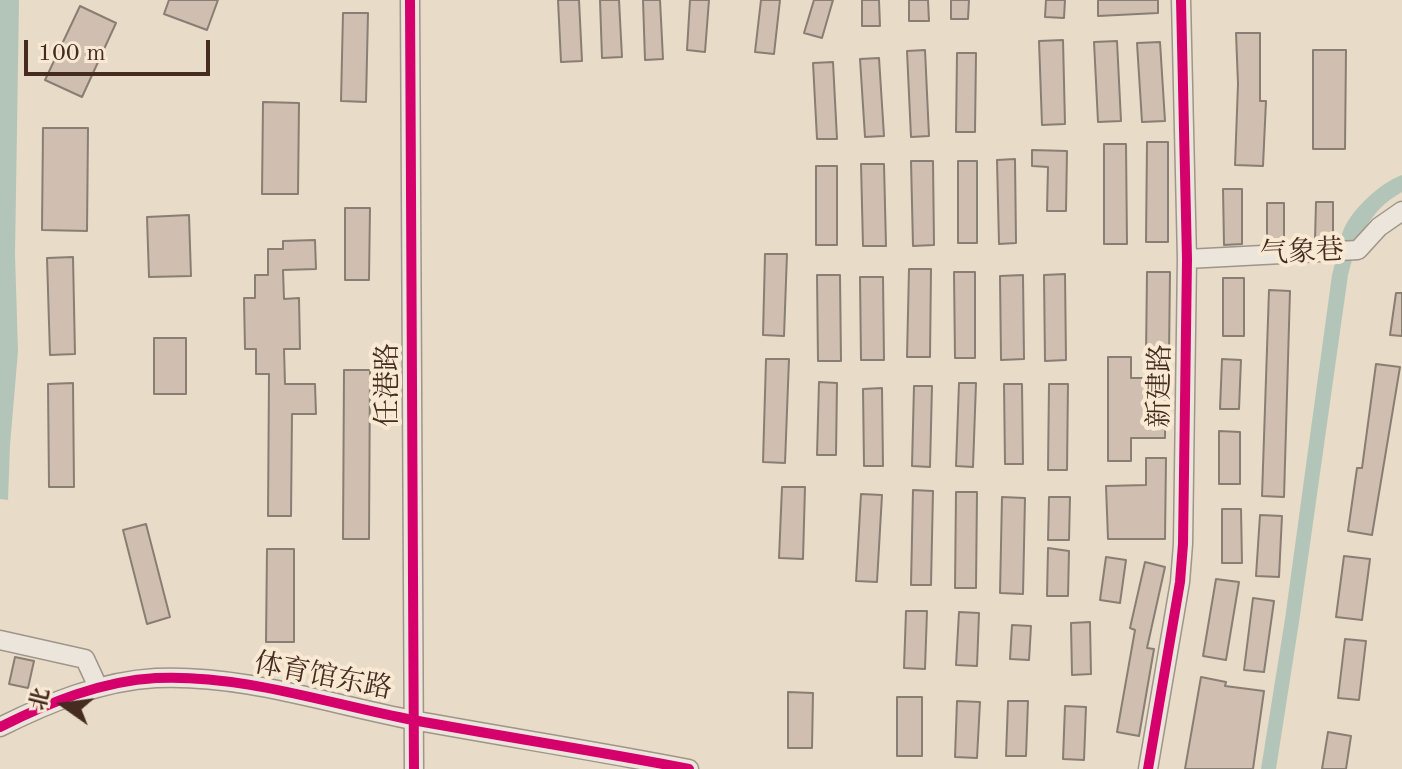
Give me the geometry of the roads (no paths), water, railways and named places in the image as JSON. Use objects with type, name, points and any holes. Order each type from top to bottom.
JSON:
[{"type":"street","name":"任港路","points":[[410,0],[414,769]]},
{"type":"street","name":"新建路","points":[[1148,769],[1180,582],[1183,544],[1187,259],[1181,0]]},
{"type":"street","name":"气象巷","points":[[1187,259],[1358,250],[1379,227],[1402,211]]},
{"type":"street","points":[[0,640],[85,659],[98,687]]},
{"type":"street","name":"体育馆东路","points":[[0,727],[98,687],[155,678],[220,680],[415,720],[575,746],[689,769]]}]
